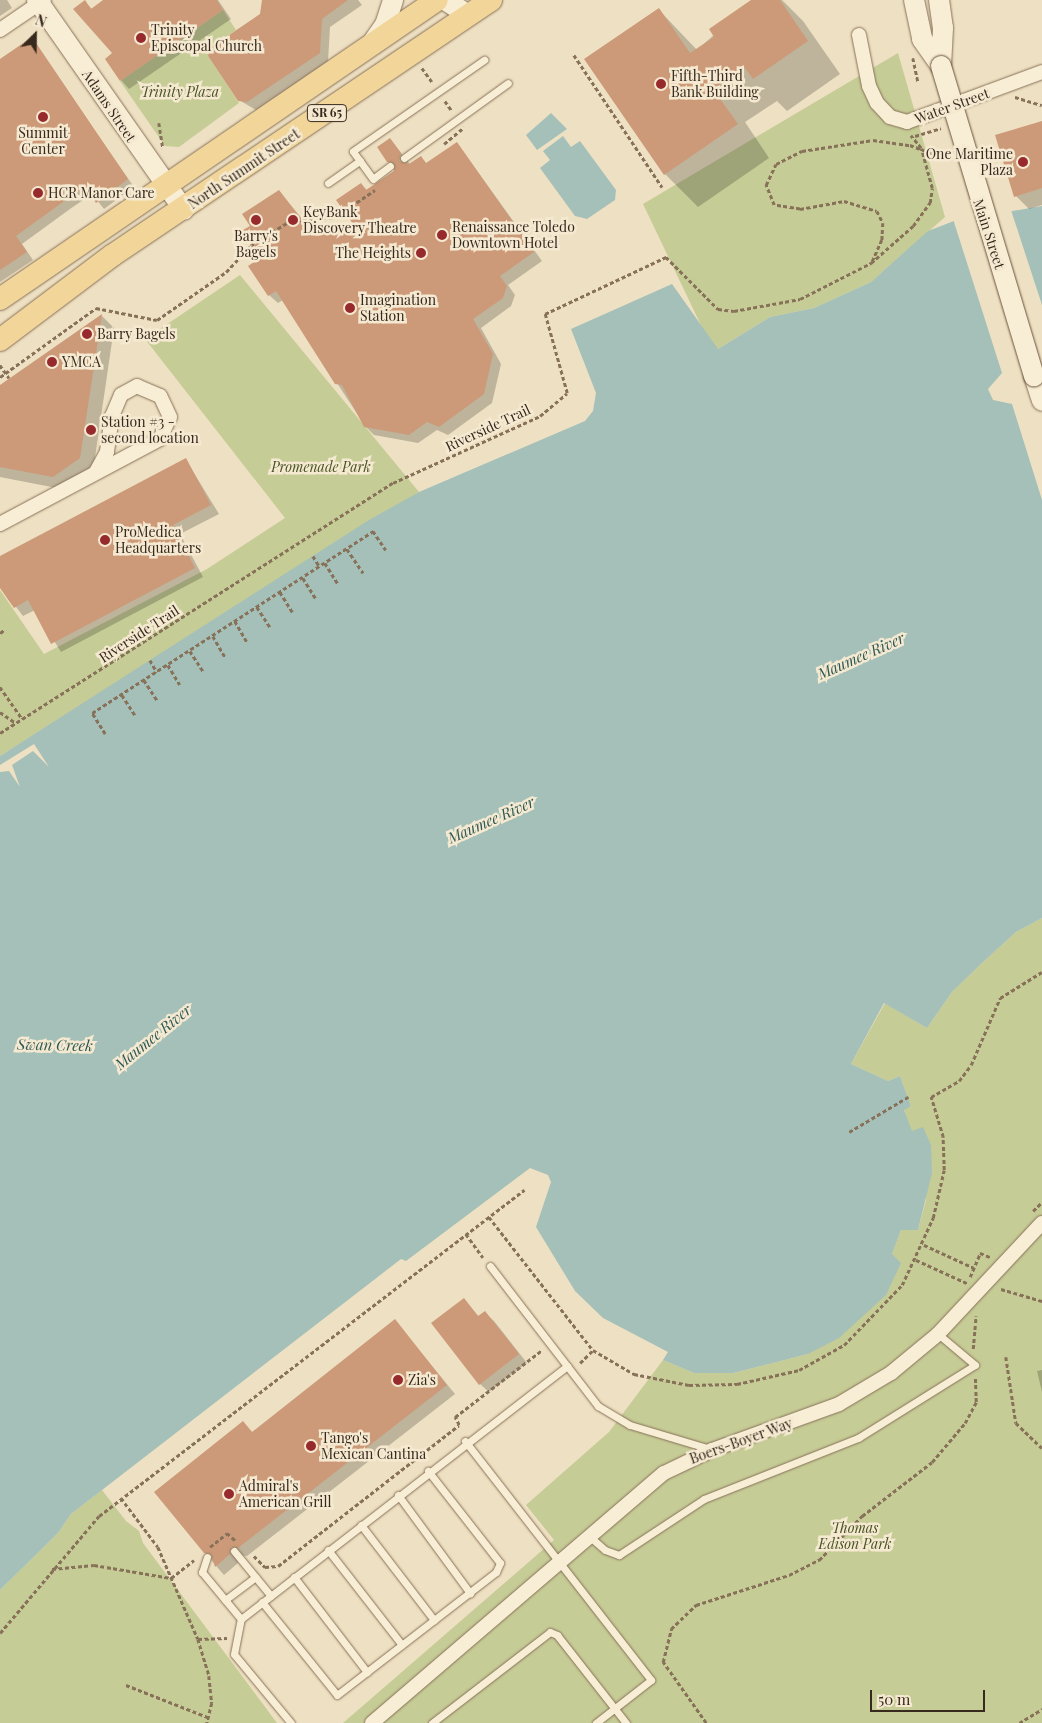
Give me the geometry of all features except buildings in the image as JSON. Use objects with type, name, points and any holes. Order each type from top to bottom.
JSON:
[{"type":"main road","points":[[369,47],[386,25],[393,0]]},
{"type":"main road","name":"SR 65","points":[[8,293],[438,0]]},
{"type":"main road","points":[[445,0],[467,8]]},
{"type":"main road","name":"North Summit Street","points":[[0,340],[39,310],[184,210],[467,8],[491,0]]},
{"type":"main road","points":[[914,0],[922,39],[941,66]]},
{"type":"main road","points":[[939,0],[943,28],[941,66]]},
{"type":"main road","name":"Adams Street","points":[[40,1],[164,187],[184,210]]},
{"type":"main road","name":"Main Street","points":[[941,66],[1042,401]]},
{"type":"main road","points":[[8,293],[36,292],[39,310]]},
{"type":"street","points":[[0,30],[40,1]]},
{"type":"street","name":"Water Street","points":[[859,35],[869,86],[876,103],[890,117],[907,122],[1042,72]]},
{"type":"street","points":[[0,524],[160,439],[170,417],[160,396],[137,386],[121,395],[112,416],[107,452],[96,472]]},
{"type":"street","name":"Boers-Boyer Way","points":[[372,1723],[588,1534],[664,1473],[712,1450],[816,1414],[864,1392],[938,1334],[1042,1223]]},
{"type":"lane","points":[[390,166],[373,179],[353,151],[484,60]]},
{"type":"lane","points":[[404,158],[508,83]]},
{"type":"lane","points":[[328,183],[360,160]]},
{"type":"lane","points":[[490,1266],[598,1406],[630,1425],[712,1450]]},
{"type":"lane","points":[[588,1534],[605,1550],[619,1555],[704,1499],[858,1438],[974,1365],[938,1334]]},
{"type":"lane","points":[[291,1723],[234,1654],[241,1619],[466,1441],[570,1369]]},
{"type":"lane","points":[[466,1441],[651,1680],[596,1723]]},
{"type":"lane","points":[[262,1602],[332,1694],[337,1696],[470,1593],[496,1572],[500,1563],[428,1471]]},
{"type":"lane","points":[[398,1495],[470,1593]]},
{"type":"lane","points":[[361,1525],[434,1620]]},
{"type":"lane","points":[[328,1550],[402,1645]]},
{"type":"lane","points":[[234,1551],[271,1596]]},
{"type":"lane","points":[[205,1555],[202,1572],[241,1619]]},
{"type":"lane","points":[[226,1600],[255,1576]]},
{"type":"lane","points":[[294,1577],[367,1672]]},
{"type":"lane","points":[[432,1723],[550,1632],[558,1635],[626,1723]]},
{"type":"path","points":[[574,55],[662,187]]},
{"type":"path","points":[[1004,100],[1013,96],[1042,105]]},
{"type":"path","points":[[159,123],[164,150]]},
{"type":"path","name":"Riverside Trail","points":[[0,733],[393,483],[540,416],[567,393],[545,314],[666,257],[718,308],[734,311],[800,299],[871,263],[913,226],[930,203],[932,188],[921,148],[911,136],[951,123]]},
{"type":"path","points":[[442,146],[466,130]]},
{"type":"path","points":[[871,263],[882,240],[883,222],[877,211],[844,201],[800,209],[774,205],[766,185],[776,164],[802,151],[873,140],[910,145],[939,156]]},
{"type":"path","points":[[0,377],[96,308],[157,320],[226,272],[250,246],[290,220],[335,217],[384,184]]},
{"type":"path","points":[[0,364],[9,378]]},
{"type":"path","points":[[105,734],[92,713],[373,531],[386,550]]},
{"type":"path","points":[[347,549],[362,573]]},
{"type":"path","points":[[313,556],[320,567]]},
{"type":"path","points":[[325,563],[338,584]]},
{"type":"path","points":[[303,578],[316,599]]},
{"type":"path","points":[[280,592],[293,613]]},
{"type":"path","points":[[257,607],[270,627]]},
{"type":"path","points":[[235,621],[248,642]]},
{"type":"path","points":[[0,633],[4,630]]},
{"type":"path","points":[[213,636],[225,656]]},
{"type":"path","points":[[190,651],[203,671]]},
{"type":"path","points":[[150,660],[157,672]]},
{"type":"path","points":[[168,665],[180,685]]},
{"type":"path","points":[[144,680],[157,700]]},
{"type":"path","points":[[0,687],[22,719]]},
{"type":"path","points":[[122,694],[135,715]]},
{"type":"path","points":[[0,712],[16,722]]},
{"type":"path","points":[[489,1217],[593,1350],[634,1374],[689,1386],[737,1384],[799,1370],[844,1345],[885,1307],[916,1260],[923,1245],[944,1170],[943,1137],[931,1097],[959,1081],[972,1065],[1000,998],[1042,972]]},
{"type":"path","points":[[849,1132],[908,1097]]},
{"type":"path","points":[[0,1633],[50,1570],[121,1498],[524,1190]]},
{"type":"path","points":[[466,1234],[490,1266]]},
{"type":"path","points":[[923,1245],[985,1282]]},
{"type":"path","points":[[916,1260],[1042,1301]]},
{"type":"path","points":[[994,1294],[999,1288]]},
{"type":"path","points":[[706,1723],[663,1662],[671,1630],[696,1605],[789,1575],[819,1560],[862,1516],[932,1462],[965,1423],[976,1402],[972,1326],[977,1313]]},
{"type":"path","points":[[248,1551],[266,1567],[278,1566],[459,1425],[455,1417],[550,1343]]},
{"type":"path","points":[[570,1369],[593,1350]]},
{"type":"path","points":[[1006,1357],[1016,1423],[1042,1448]]},
{"type":"path","points":[[121,1498],[158,1547],[198,1639],[210,1676],[210,1718],[207,1723]]},
{"type":"path","points":[[205,1555],[227,1533],[241,1545]]},
{"type":"path","points":[[50,1570],[94,1565],[171,1578],[197,1558]]},
{"type":"path","points":[[198,1639],[236,1638]]},
{"type":"path","points":[[126,1685],[210,1718]]},
{"type":"path","points":[[1019,1723],[1042,1709]]},
{"type":"green space","name":"Trinity Plaza","points":[[223,10],[236,30],[210,48],[208,56],[239,103],[179,147],[165,146],[120,81]]},
{"type":"green space","points":[[898,53],[945,217],[871,282],[814,308],[770,317],[718,349],[709,342],[643,204]]},
{"type":"green space","name":"Promenade Park","points":[[240,275],[419,492],[0,756],[0,590],[44,654],[207,569],[285,518],[145,339]]},
{"type":"green space","name":"Thomas Edison Park","points":[[1042,918],[1042,1723],[343,1723],[554,1540],[526,1505],[609,1432],[663,1360],[694,1373],[733,1373],[808,1354],[892,1254],[901,1230],[918,1230],[926,1200],[904,1109],[911,1106],[900,1076],[888,1081],[851,1064],[885,1003],[927,1028],[952,992],[982,963],[1016,932]]},
{"type":"green space","points":[[102,1490],[126,1521],[139,1531],[143,1543],[277,1723],[0,1723],[0,1590],[58,1533],[71,1514]]},
{"type":"water","points":[[551,113],[567,129],[537,150],[526,135]]},
{"type":"water","points":[[563,136],[571,147],[580,141],[616,190],[615,200],[587,219],[575,216],[540,168],[550,160],[543,151]]},
{"type":"water","points":[[1042,206],[1042,918],[1016,932],[982,963],[952,992],[927,1028],[884,1003],[851,1064],[888,1081],[900,1076],[911,1106],[904,1110],[912,1131],[923,1127],[931,1145],[932,1173],[918,1230],[901,1230],[892,1254],[901,1263],[886,1295],[839,1338],[808,1354],[733,1373],[694,1373],[663,1360],[668,1352],[603,1318],[575,1291],[536,1227],[551,1182],[548,1175],[530,1168],[406,1261],[401,1259],[71,1514],[58,1533],[0,1590],[0,756],[369,520],[419,492],[585,421],[593,411],[596,393],[571,329],[672,284],[718,349],[770,317],[814,308],[871,282],[928,231],[954,221]]},
{"type":"pier","points":[[1011,210],[1042,305],[1042,500],[1012,404],[993,400],[988,389],[1002,373],[953,219]]},
{"type":"pier","points":[[34,744],[49,767],[33,751],[12,765],[20,787],[9,771],[0,772],[0,765]]},
{"type":"place","name":"Trinity Episcopal Church","points":[[141,38]]},
{"type":"place","name":"Fifth-Third Bank Building","points":[[661,84]]},
{"type":"place","name":"Summit Center","points":[[43,117]]},
{"type":"place","name":"One Maritime Plaza","points":[[1023,162]]},
{"type":"place","name":"HCR Manor Care","points":[[38,193]]},
{"type":"place","name":"Barry's Bagels","points":[[256,220]]},
{"type":"place","name":"KeyBank Discovery Theatre","points":[[293,220]]},
{"type":"place","name":"Renaissance Toledo Downtown Hotel","points":[[442,235]]},
{"type":"place","name":"The Heights","points":[[421,253]]},
{"type":"place","name":"Imagination Station","points":[[350,308]]},
{"type":"place","name":"Barry Bagels","points":[[87,334]]},
{"type":"place","name":"YMCA","points":[[52,362]]},
{"type":"place","name":"Station #3 - second location","points":[[91,430]]},
{"type":"place","name":"ProMedica Headquarters","points":[[105,540]]},
{"type":"place","name":"Zia's","points":[[398,1380]]},
{"type":"place","name":"Tango's Mexican Cantina","points":[[311,1446]]},
{"type":"place","name":"Admiral's American Grill","points":[[229,1494]]},
{"type":"water label","name":"Maumee River","points":[[861,656]]},
{"type":"water label","name":"Maumee River","points":[[491,820]]},
{"type":"water label","name":"Maumee River","points":[[153,1037]]},
{"type":"water label","name":"Swan Creek","points":[[55,1045]]}]
